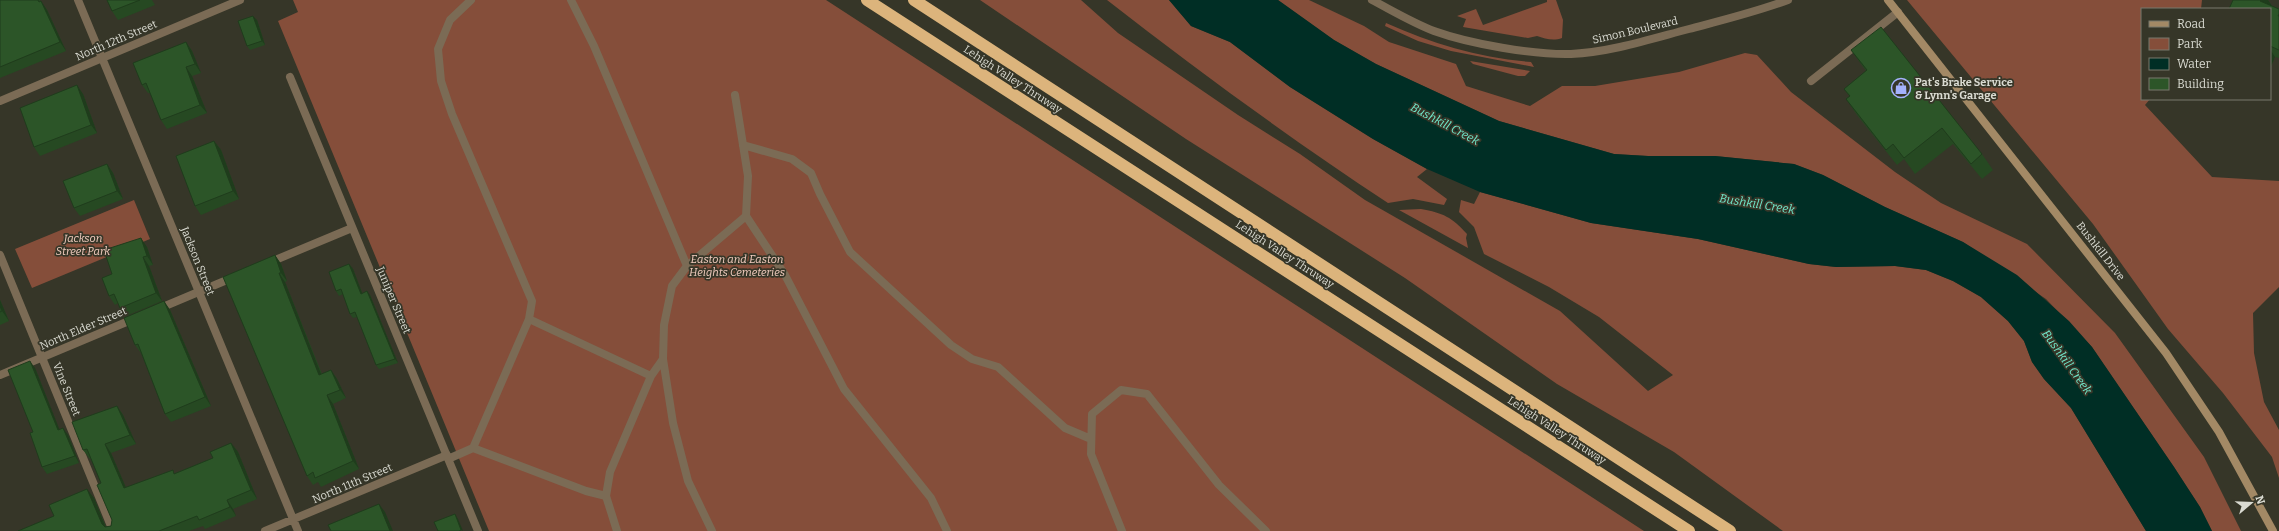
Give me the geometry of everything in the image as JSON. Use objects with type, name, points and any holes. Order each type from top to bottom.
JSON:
[{"type":"highway","name":"Lehigh Valley Thruway","points":[[867,0],[1689,531]]},
{"type":"highway","name":"Lehigh Valley Thruway","points":[[914,0],[1730,531]]},
{"type":"street","name":"Jackson Street","points":[[78,0],[298,531]]},
{"type":"street","name":"North 12th Street","points":[[0,101],[240,0]]},
{"type":"street","points":[[471,0],[450,20],[438,49],[441,81],[452,114],[532,301],[529,319],[473,448],[586,491],[606,496]]},
{"type":"street","points":[[571,0],[594,46],[687,266]]},
{"type":"street","name":"Simon Boulevard","points":[[1372,0],[1434,31],[1457,38],[1541,53],[1571,54],[1603,50],[1652,39],[1768,8],[1788,0]]},
{"type":"street","name":"Bushkill Drive","points":[[1888,0],[2169,357],[2219,432],[2273,531]]},
{"type":"street","points":[[1811,81],[1898,12]]},
{"type":"street","name":"Juniper Street","points":[[290,77],[478,531]]},
{"type":"street","points":[[735,96],[748,176],[746,216],[786,275],[844,389],[931,498],[947,531]]},
{"type":"street","points":[[743,145],[792,159],[811,173],[850,252],[951,345],[972,359],[998,367],[1065,428],[1092,439]]},
{"type":"street","points":[[712,531],[688,480],[673,423],[663,359],[664,325],[672,286],[687,266],[746,216]]},
{"type":"street","points":[[257,267],[352,228]]},
{"type":"street","name":"Vine Street","points":[[0,255],[113,531]]},
{"type":"street","name":"North Elder Street","points":[[0,374],[242,274]]},
{"type":"street","points":[[529,319],[651,376]]},
{"type":"street","points":[[617,531],[606,496],[610,472],[651,376],[663,359]]},
{"type":"street","points":[[1122,531],[1091,454],[1092,414],[1121,390],[1147,394],[1219,485],[1266,531]]},
{"type":"street","name":"North 11th Street","points":[[265,531],[473,448]]},
{"type":"green space","name":"Easton and Easton Heights Cemeteries","points":[[293,0],[826,0],[1644,531],[489,531],[278,21],[298,12]]},
{"type":"green space","points":[[980,0],[1081,0],[1118,33],[1238,115],[1300,154],[1365,200],[1560,311],[1648,391],[1673,375],[1599,317],[1549,287],[1484,254],[1474,227],[1459,212],[1461,200],[1474,204],[1480,192],[1591,223],[1698,239],[1809,264],[1836,267],[1895,266],[1926,270],[1953,281],[1981,297],[2008,321],[2024,341],[2032,362],[2044,379],[2071,408],[2146,531],[1783,531],[1674,452],[1557,384],[1405,278],[1186,139]]},
{"type":"green space","points":[[1107,0],[1169,0],[1191,26],[1230,42],[1290,87],[1373,139],[1427,169],[1417,177],[1447,199],[1444,205],[1413,199],[1388,203],[1245,104]]},
{"type":"green space","points":[[1278,0],[1309,0],[1364,26],[1389,42],[1456,64],[1466,86],[1530,106],[1562,86],[1595,86],[1679,72],[1745,53],[1757,55],[1791,92],[1895,172],[1941,203],[2027,244],[2115,333],[2204,457],[2241,531],[2212,531],[2200,507],[2174,467],[2092,347],[2046,299],[1963,242],[1885,207],[1823,175],[1794,164],[1715,156],[1648,156],[1614,154],[1499,121],[1376,64],[1334,40]]},
{"type":"green space","points":[[1547,0],[1556,0],[1563,20],[1562,38],[1550,39],[1537,36],[1528,38],[1463,27],[1466,19],[1457,16],[1476,9],[1483,25],[1547,2]]},
{"type":"green space","points":[[1907,0],[2202,0],[2201,8],[2141,8],[2141,100],[2149,100],[2145,105],[2212,177],[2279,181],[2279,287],[2253,313],[2254,353],[2264,402],[2279,430],[2279,478],[2272,457],[2223,393],[2168,329],[2093,224]]},
{"type":"green space","points":[[1386,23],[1439,44],[1493,57],[1531,62],[1534,67],[1451,51],[1418,41],[1385,26]]},
{"type":"green space","points":[[1470,61],[1530,71],[1525,76],[1518,76],[1473,64]]},
{"type":"green space","name":"Jackson Street Park","points":[[134,200],[150,239],[32,288],[15,249]]},
{"type":"green space","points":[[1421,209],[1441,214],[1457,223],[1467,234],[1466,238],[1468,248],[1399,210]]},
{"type":"water","name":"Bushkill Creek","points":[[1169,0],[1278,0],[1334,40],[1376,64],[1499,121],[1614,154],[1648,156],[1715,156],[1794,164],[1823,175],[1885,207],[1963,242],[2017,275],[2069,321],[2092,347],[2174,467],[2200,507],[2212,531],[2146,531],[2071,408],[2044,379],[2032,362],[2024,341],[2008,321],[1981,297],[1953,281],[1926,270],[1895,266],[1836,267],[1809,264],[1698,239],[1591,223],[1480,192],[1427,169],[1373,139],[1290,87],[1230,42],[1191,26]]},
{"type":"building","points":[[0,0],[41,1],[60,42],[0,67]]},
{"type":"building","points":[[107,0],[140,0],[112,11]]},
{"type":"building","points":[[2233,0],[2261,0],[2260,1],[2279,9],[2279,50],[2271,46],[2271,8],[2229,8]]},
{"type":"building","points":[[253,16],[262,41],[247,46],[238,21]]},
{"type":"building","points":[[1881,27],[1982,154],[1971,164],[1942,128],[1904,158],[1893,144],[1886,150],[1846,99],[1850,96],[1844,89],[1867,70],[1851,50]]},
{"type":"building","points":[[186,42],[195,64],[186,67],[200,105],[161,120],[146,83],[142,85],[133,63]]},
{"type":"building","points":[[77,85],[91,125],[34,147],[20,108]]},
{"type":"building","points":[[214,141],[233,191],[195,206],[176,156]]},
{"type":"building","points":[[107,164],[117,191],[74,208],[63,181]]},
{"type":"building","points":[[141,238],[147,256],[143,257],[156,293],[120,308],[114,294],[109,296],[102,278],[112,274],[104,250]]},
{"type":"building","points":[[275,255],[281,273],[279,273],[319,375],[331,370],[340,390],[327,395],[353,461],[315,478],[313,472],[307,476],[223,277]]},
{"type":"building","points":[[349,264],[361,294],[367,291],[395,359],[376,365],[355,312],[350,314],[341,289],[336,291],[329,272]]},
{"type":"building","points":[[164,301],[205,397],[165,414],[138,344],[135,345],[124,318]]},
{"type":"building","points":[[30,361],[58,430],[63,428],[75,456],[42,467],[30,433],[33,432],[8,370]]},
{"type":"building","points":[[117,406],[130,435],[105,444],[124,488],[173,470],[174,474],[213,458],[210,452],[231,443],[251,490],[227,500],[230,507],[199,520],[197,516],[159,531],[18,531],[54,516],[49,505],[87,489],[102,524],[105,527],[111,526],[112,520],[97,485],[101,483],[87,449],[83,450],[72,422]]},
{"type":"building","points":[[379,504],[390,531],[331,531],[328,525]]},
{"type":"building","points":[[455,514],[461,530],[438,531],[434,522]]},
{"type":"place","name":"Pat's Brake Service & Lynn's Garage","points":[[1901,88]]}]
